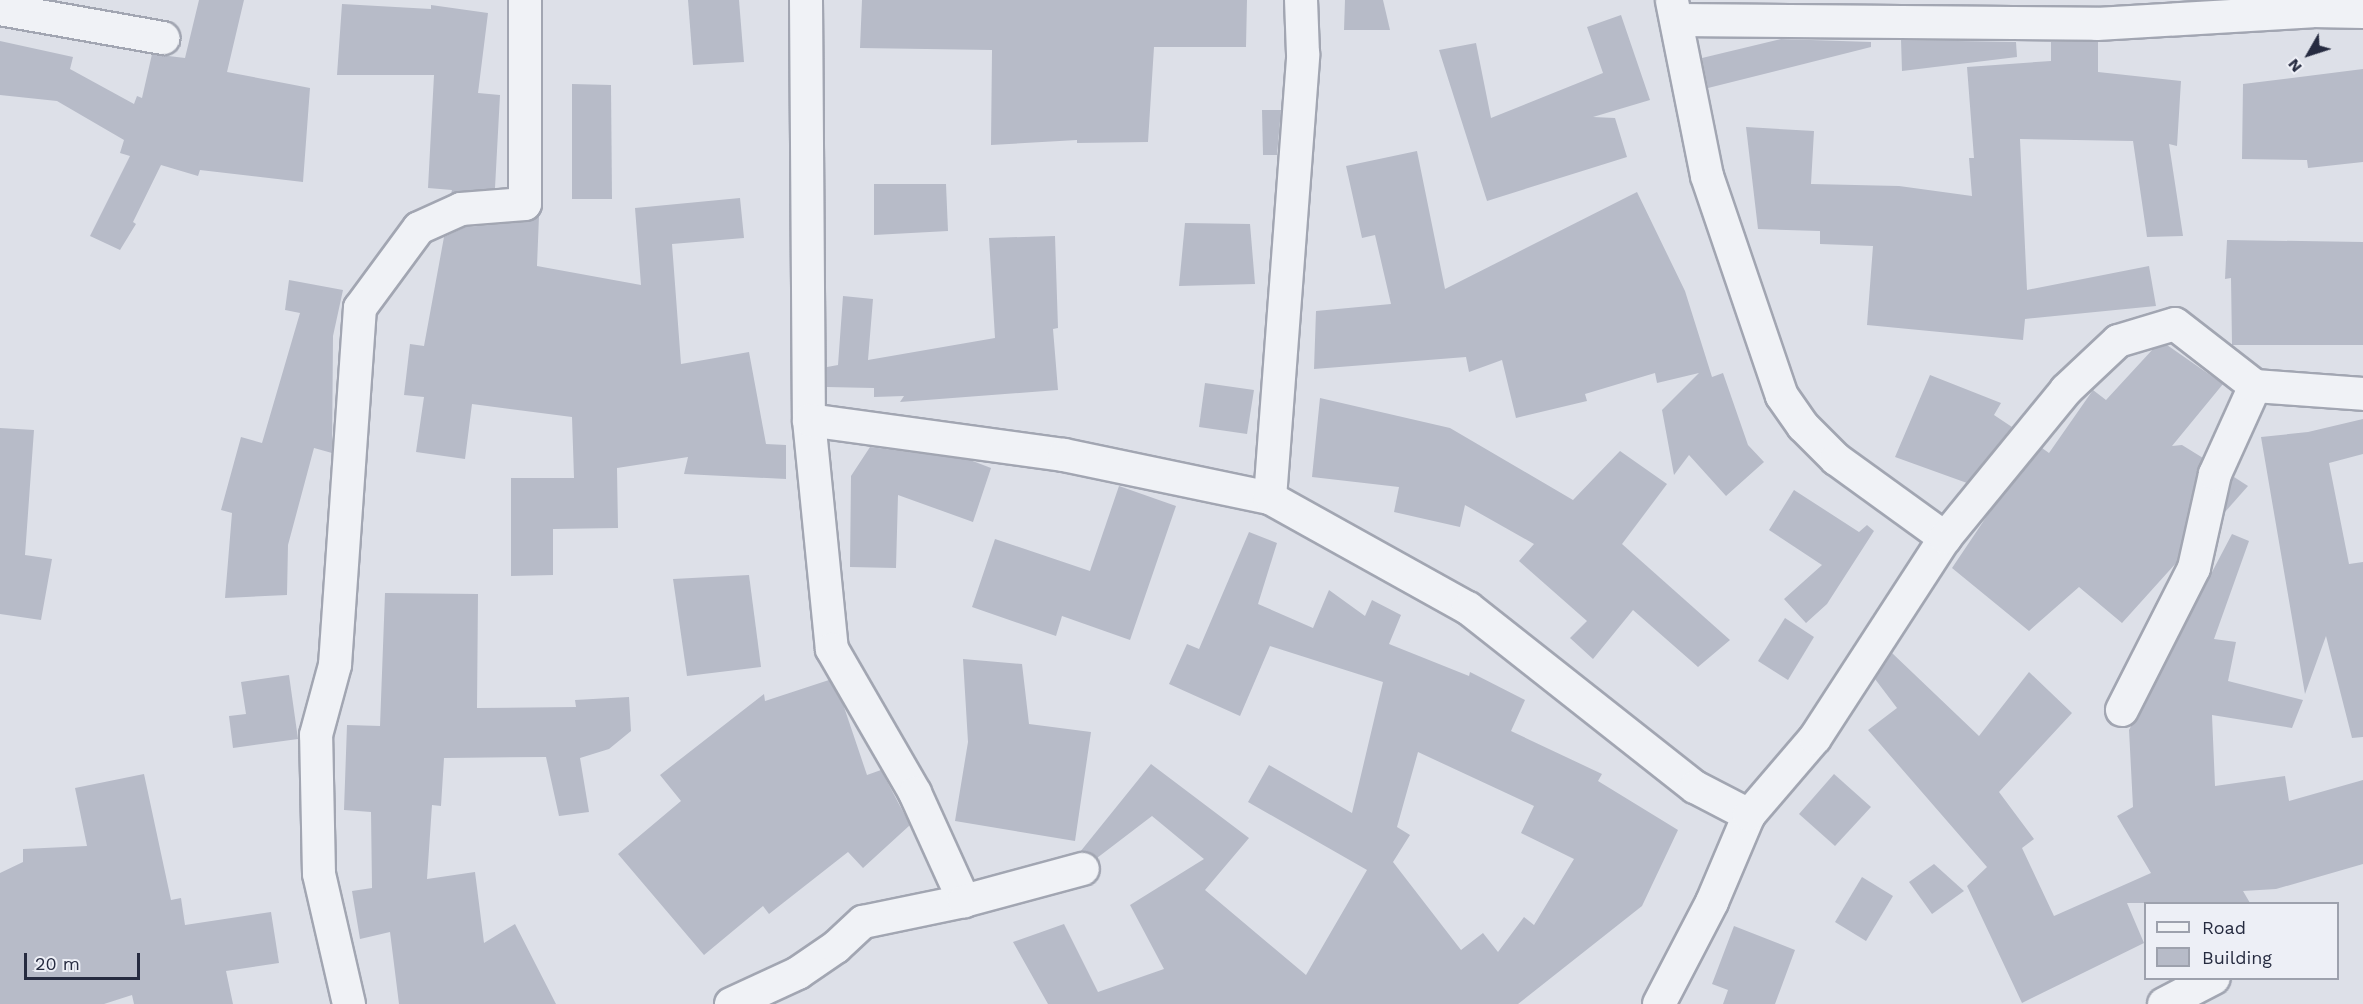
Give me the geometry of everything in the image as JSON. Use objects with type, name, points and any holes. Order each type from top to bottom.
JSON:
[{"type":"street","points":[[349,1004],[319,874],[315,735],[335,665],[360,308],[419,228],[461,209],[525,204],[525,0]]},
{"type":"street","points":[[806,0],[809,420],[832,649],[915,793],[964,901]]},
{"type":"street","points":[[1270,498],[1303,54],[1301,0]]},
{"type":"street","points":[[1945,538],[1836,459],[1803,426],[1782,396],[1707,176],[1675,10],[2097,24],[2313,5],[2363,12]]},
{"type":"street","points":[[0,9],[163,38]]},
{"type":"street","points":[[1659,1004],[1712,902],[1749,815],[1815,738],[1945,538],[2066,390],[2118,341],[2175,324],[2255,386],[2363,394]]},
{"type":"street","points":[[2122,710],[2193,567],[2215,474],[2255,386]]},
{"type":"street","points":[[809,420],[1064,455],[1270,498],[1468,608],[1695,787],[1749,815]]},
{"type":"street","points":[[731,1004],[798,973],[836,947],[863,922],[964,901],[1083,869]]},
{"type":"street","points":[[2164,1004],[2210,980]]},
{"type":"building","points":[[199,0],[244,0],[227,72],[310,88],[303,182],[200,170],[198,176],[161,165],[133,222],[136,224],[120,250],[90,236],[130,156],[120,153],[124,140],[57,101],[0,95],[0,41],[73,57],[70,69],[134,104],[137,96],[142,98],[152,54],[185,58]]},
{"type":"building","points":[[688,0],[739,0],[744,62],[693,65]]},
{"type":"building","points":[[862,0],[1247,0],[1246,47],[1154,47],[1148,142],[1077,143],[1077,140],[991,145],[992,50],[860,48]]},
{"type":"building","points":[[1345,0],[1383,0],[1390,30],[1344,30]]},
{"type":"building","points":[[342,4],[431,9],[431,5],[488,13],[478,93],[500,95],[495,188],[451,194],[452,190],[428,188],[434,75],[337,75]]},
{"type":"building","points":[[1621,15],[1650,100],[1593,117],[1615,118],[1627,157],[1487,201],[1439,50],[1476,43],[1491,118],[1603,73],[1587,27]]},
{"type":"building","points":[[1781,39],[1871,42],[1871,47],[1708,88],[1702,58]]},
{"type":"building","points":[[1901,40],[2016,42],[2017,57],[1902,71]]},
{"type":"building","points":[[2051,42],[2098,42],[2098,72],[2181,81],[2177,146],[2169,144],[2183,236],[2147,237],[2133,141],[2020,139],[2027,290],[2149,266],[2156,306],[2025,319],[2023,340],[1867,325],[1873,246],[1820,244],[1820,231],[1758,229],[1746,127],[1814,131],[1811,184],[1899,186],[1972,196],[1969,158],[1974,158],[1967,67],[2051,61]]},
{"type":"building","points":[[2363,69],[2363,162],[2308,168],[2307,160],[2242,159],[2243,84]]},
{"type":"building","points":[[572,84],[611,85],[612,199],[572,199]]},
{"type":"building","points":[[1262,110],[1281,110],[1277,155],[1263,155]]},
{"type":"building","points":[[1417,151],[1445,289],[1637,192],[1685,291],[1712,377],[1723,373],[1748,445],[1764,462],[1726,496],[1689,455],[1674,475],[1662,410],[1699,373],[1657,383],[1655,373],[1585,394],[1587,401],[1516,418],[1502,360],[1469,372],[1466,357],[1314,369],[1316,311],[1391,304],[1375,235],[1362,238],[1346,166]]},
{"type":"building","points":[[874,184],[946,184],[948,231],[874,235]]},
{"type":"building","points":[[740,198],[744,238],[672,244],[681,364],[749,352],[766,444],[786,445],[786,479],[684,474],[688,457],[617,468],[618,528],[553,529],[553,575],[511,576],[511,478],[574,478],[572,417],[472,404],[465,459],[416,452],[424,397],[404,395],[410,344],[424,346],[444,237],[466,227],[526,222],[539,216],[537,266],[641,285],[635,208]]},
{"type":"building","points":[[1185,223],[1250,224],[1255,284],[1179,286]]},
{"type":"building","points":[[1055,236],[1058,328],[1053,329],[1058,390],[900,402],[904,396],[874,397],[874,388],[827,387],[827,367],[838,365],[843,296],[873,299],[868,360],[995,338],[989,238]]},
{"type":"building","points":[[2227,240],[2363,242],[2363,345],[2232,345],[2231,278],[2225,279]]},
{"type":"building","points":[[289,280],[343,290],[333,336],[332,453],[314,448],[288,545],[287,595],[225,598],[232,513],[221,510],[241,437],[262,443],[300,313],[285,310]]},
{"type":"building","points":[[2167,345],[2223,384],[2172,446],[2182,445],[2203,458],[2177,562],[2122,623],[2079,587],[2029,631],[1952,568],[1991,510],[2042,448],[2049,453],[2093,390],[2106,400],[2153,349]]},
{"type":"building","points":[[1930,375],[2001,403],[1994,415],[2012,427],[1967,483],[1895,457]]},
{"type":"building","points":[[1205,383],[1254,390],[1247,434],[1199,427]]},
{"type":"building","points":[[1320,398],[1450,428],[1573,500],[1620,451],[1667,484],[1622,544],[1730,640],[1698,667],[1633,610],[1593,659],[1570,638],[1587,621],[1519,561],[1534,544],[1465,505],[1460,527],[1394,512],[1399,487],[1312,477]]},
{"type":"building","points":[[2363,419],[2363,454],[2329,463],[2349,564],[2363,562],[2363,737],[2352,738],[2326,636],[2305,694],[2261,437],[2308,432]]},
{"type":"building","points":[[0,428],[34,430],[25,555],[52,559],[41,620],[0,614]]},
{"type":"building","points":[[870,447],[970,460],[991,468],[973,522],[898,495],[896,568],[850,567],[851,476]]},
{"type":"building","points":[[2234,477],[2248,486],[2225,512],[2232,480]]},
{"type":"building","points":[[1119,486],[1176,506],[1130,640],[1062,616],[1056,636],[972,607],[995,539],[1090,571]]},
{"type":"building","points":[[1794,490],[1859,532],[1867,525],[1874,531],[1827,604],[1806,623],[1784,599],[1822,565],[1769,530]]},
{"type":"building","points":[[1249,532],[1277,543],[1258,604],[1313,628],[1329,590],[1365,616],[1372,600],[1401,615],[1389,644],[1469,676],[1470,672],[1525,700],[1511,731],[1602,774],[1598,781],[1678,830],[1642,906],[1518,1004],[1048,1004],[1013,942],[1064,924],[1098,992],[1164,969],[1130,905],[1204,859],[1152,816],[1097,858],[1080,852],[1151,764],[1249,838],[1205,890],[1306,975],[1367,870],[1248,802],[1269,765],[1352,813],[1383,682],[1270,646],[1240,716],[1169,684],[1187,644],[1199,649]],"holes":[[[1418,752],[1534,806],[1521,833],[1574,859],[1534,925],[1524,917],[1498,952],[1483,933],[1461,950],[1393,862],[1410,835],[1397,827]]]},
{"type":"building","points":[[2232,534],[2249,541],[2214,639],[2236,642],[2228,681],[2303,700],[2292,728],[2212,715],[2215,786],[2285,776],[2289,801],[2363,780],[2363,864],[2276,889],[2243,891],[2249,902],[2127,903],[2144,943],[2022,1003],[1967,886],[1987,867],[1868,730],[1897,708],[1875,679],[1892,653],[1979,736],[2029,672],[2072,713],[1999,792],[2034,839],[2022,848],[2054,916],[2151,873],[2117,816],[2133,807],[2129,730]]},
{"type":"building","points":[[749,575],[761,667],[687,676],[673,579]]},
{"type":"building","points":[[385,593],[478,594],[477,708],[576,707],[575,700],[629,697],[631,731],[609,749],[580,758],[589,812],[559,816],[546,757],[444,758],[441,806],[432,805],[427,879],[475,872],[484,943],[515,924],[556,1004],[399,1004],[390,932],[360,939],[352,891],[372,888],[371,812],[344,810],[347,725],[380,726]]},
{"type":"building","points":[[1785,618],[1814,637],[1788,680],[1758,661]]},
{"type":"building","points":[[963,659],[1022,664],[1029,724],[1091,732],[1075,841],[955,821],[968,742]]},
{"type":"building","points":[[289,675],[298,739],[233,748],[229,716],[246,714],[241,682]]},
{"type":"building","points":[[829,680],[843,704],[867,775],[881,770],[910,825],[863,868],[848,852],[769,914],[763,906],[704,955],[618,854],[681,801],[660,775],[764,694],[765,701]]},
{"type":"building","points":[[144,774],[171,900],[181,898],[185,925],[271,912],[279,963],[226,971],[233,1004],[134,1004],[132,995],[104,1004],[0,1004],[0,873],[23,862],[23,849],[87,846],[75,788]]},
{"type":"building","points":[[1834,774],[1871,807],[1835,846],[1799,814]]},
{"type":"building","points":[[1934,864],[1964,891],[1932,914],[1909,882]]},
{"type":"building","points":[[1862,877],[1893,896],[1866,941],[1835,922]]},
{"type":"building","points":[[1734,926],[1795,950],[1775,1004],[1723,1004],[1728,990],[1712,984]]}]
